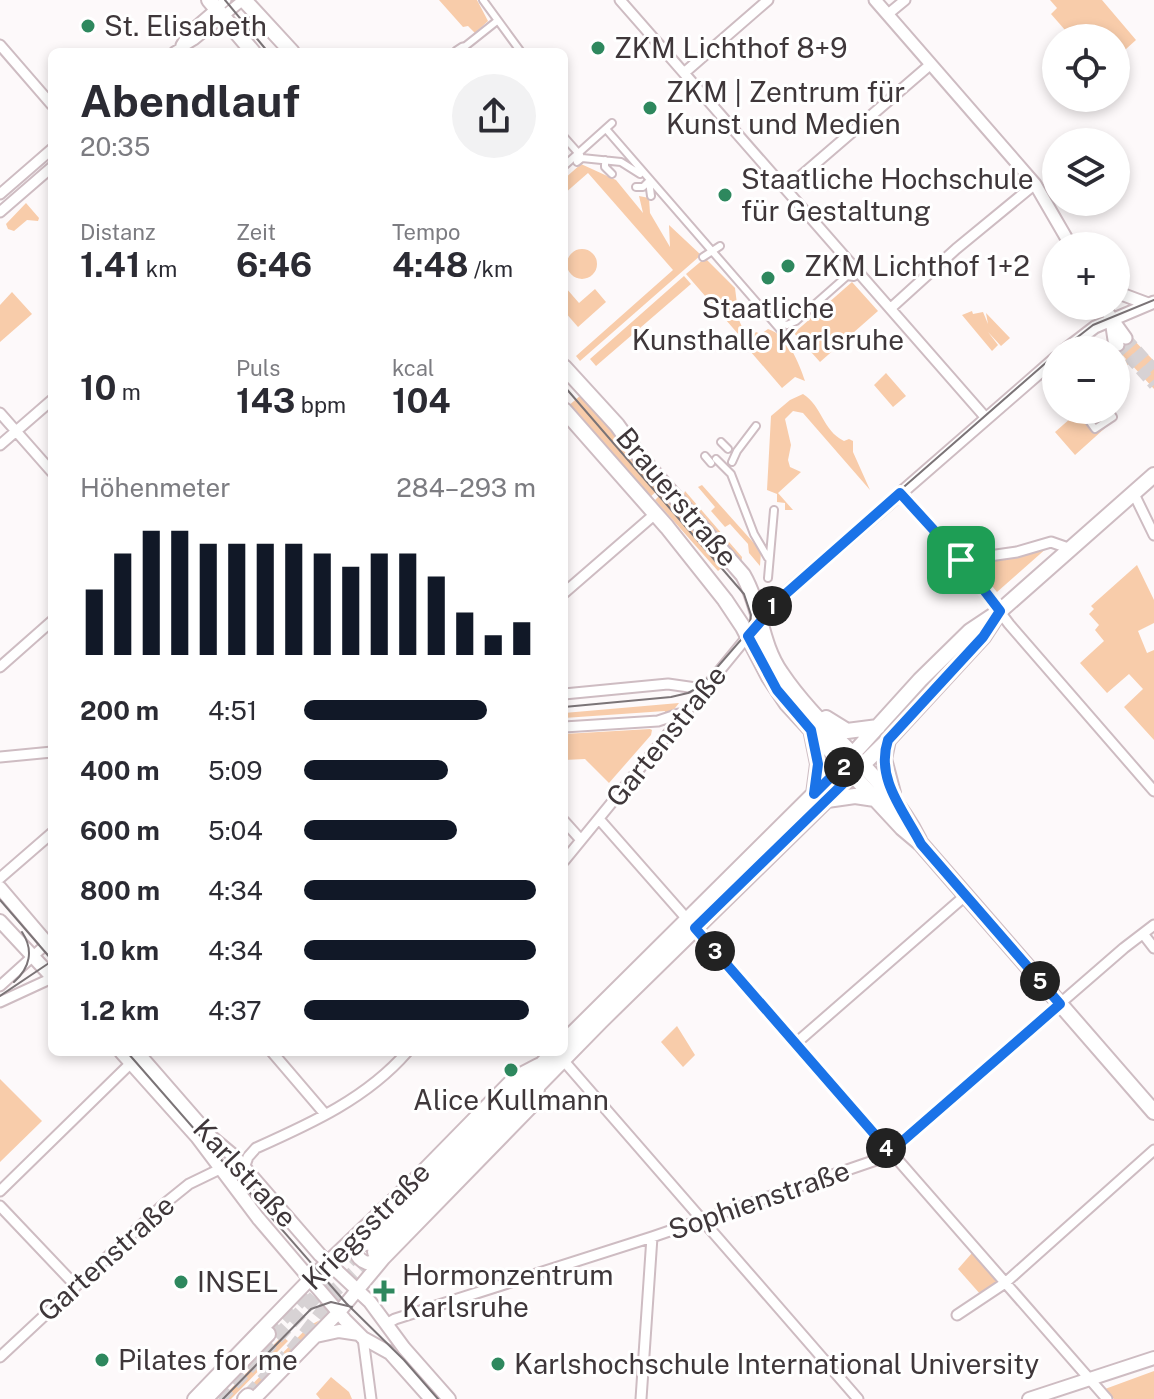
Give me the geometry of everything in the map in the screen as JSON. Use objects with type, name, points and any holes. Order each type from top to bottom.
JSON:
[{"type":"main road","points":[[244,0],[288,48]]},
{"type":"main road","points":[[218,6],[250,48]]},
{"type":"main road","name":"Brauerstraße","points":[[568,376],[743,575],[754,595],[767,648],[778,669],[853,765]]},
{"type":"main road","name":"Brauerstraße","points":[[568,415],[725,600],[777,690],[811,730],[853,765]]},
{"type":"main road","points":[[853,765],[878,727],[970,631],[1000,611],[1154,475]]},
{"type":"main road","points":[[568,1047],[853,765],[888,740],[983,637],[1000,611]]},
{"type":"main road","points":[[814,713],[847,731],[878,727]]},
{"type":"main road","points":[[811,730],[818,764],[820,797]]},
{"type":"main road","points":[[888,740],[885,767],[897,805]]},
{"type":"main road","points":[[853,765],[875,799],[921,844],[1154,1112]]},
{"type":"main road","points":[[853,765],[897,805],[921,844]]},
{"type":"main road","points":[[820,797],[875,799]]},
{"type":"main road","points":[[0,888],[48,942]]},
{"type":"main road","points":[[0,921],[48,974]]},
{"type":"main road","points":[[568,1038],[691,924]]},
{"type":"main road","name":"Karlstraße","points":[[134,1057],[224,1147],[327,1262],[388,1323],[404,1348],[449,1399]]},
{"type":"main road","name":"Karlstraße","points":[[134,1057],[220,1169],[339,1312],[361,1336],[390,1353],[431,1399]]},
{"type":"main road","points":[[371,1246],[539,1084],[554,1061]]},
{"type":"main road","points":[[371,1246],[554,1061]]},
{"type":"main road","name":"Kriegsstraße","points":[[194,1399],[327,1262],[371,1246]]},
{"type":"main road","name":"Kriegsstraße","points":[[249,1398],[339,1312],[356,1289],[371,1246]]},
{"type":"main road","points":[[316,1336],[339,1331],[361,1336]]},
{"type":"main road","points":[[205,1399],[268,1334]]},
{"type":"main road","points":[[1029,1399],[1154,1360]]},
{"type":"street","points":[[178,48],[189,32],[218,6],[244,0]]},
{"type":"street","points":[[483,0],[518,48]]},
{"type":"street","points":[[620,0],[986,418]]},
{"type":"street","points":[[684,73],[768,0]]},
{"type":"street","points":[[875,0],[1035,184],[1063,232]]},
{"type":"street","points":[[888,14],[905,0]]},
{"type":"street","points":[[463,48],[497,21]]},
{"type":"street","points":[[0,45],[48,100]]},
{"type":"street","points":[[787,188],[931,64]]},
{"type":"street","points":[[568,163],[612,123]]},
{"type":"street","points":[[606,129],[705,244],[703,257],[720,246]]},
{"type":"street","points":[[568,142],[578,155]]},
{"type":"street","points":[[568,149],[578,155],[627,164],[649,181],[651,196]]},
{"type":"street","points":[[0,194],[48,152]]},
{"type":"street","points":[[605,160],[607,172],[612,174]]},
{"type":"street","points":[[0,212],[48,170]]},
{"type":"street","points":[[636,187],[643,187],[649,181]]},
{"type":"street","points":[[891,308],[979,229],[1035,184]]},
{"type":"street","points":[[713,252],[785,335]]},
{"type":"street","points":[[770,316],[785,325],[796,321],[847,276],[854,277],[860,272]]},
{"type":"street","points":[[1130,296],[1151,303]]},
{"type":"street","points":[[1130,311],[1151,303]]},
{"type":"street","points":[[1083,336],[1109,320]]},
{"type":"street","name":"Gartenstraße","points":[[568,856],[684,711],[781,598],[1042,370]]},
{"type":"street","points":[[0,445],[48,403]]},
{"type":"street","points":[[0,413],[48,467]]},
{"type":"street","points":[[732,462],[756,426]]},
{"type":"street","points":[[721,442],[728,449]]},
{"type":"street","points":[[705,456],[731,474],[754,534],[768,558]]},
{"type":"street","points":[[900,493],[961,560],[1000,611],[1154,791]]},
{"type":"street","points":[[1134,494],[1154,535]]},
{"type":"street","points":[[768,578],[774,510]]},
{"type":"street","points":[[568,590],[655,514]]},
{"type":"street","points":[[961,560],[1017,552],[1051,542],[1071,549]]},
{"type":"street","points":[[0,667],[48,625]]},
{"type":"street","points":[[568,694],[668,684],[703,689]]},
{"type":"street","points":[[568,727],[658,721],[684,711]]},
{"type":"street","points":[[0,757],[48,752]]},
{"type":"street","points":[[599,819],[1107,1399]]},
{"type":"street","points":[[568,825],[581,840]]},
{"type":"street","points":[[0,878],[48,836]]},
{"type":"street","points":[[795,1044],[966,895]]},
{"type":"street","name":"Sophienstraße","points":[[388,1323],[652,1242],[702,1220],[882,1158],[1154,925]]},
{"type":"street","points":[[1144,935],[1154,948]]},
{"type":"street","points":[[0,986],[48,946]]},
{"type":"street","points":[[0,1002],[48,980]]},
{"type":"street","points":[[275,1056],[325,1114]]},
{"type":"street","points":[[244,1168],[256,1148],[368,1090],[404,1056]]},
{"type":"street","points":[[0,1191],[134,1057]]},
{"type":"street","points":[[554,1061],[702,1220],[858,1399]]},
{"type":"street","points":[[957,1315],[1005,1283],[1154,1150]]},
{"type":"street","name":"Gartenstraße","points":[[0,1357],[129,1234],[137,1231],[189,1184],[220,1169]]},
{"type":"street","points":[[0,1206],[75,1285]]},
{"type":"street","points":[[0,1226],[10,1217]]},
{"type":"street","points":[[641,1399],[652,1242]]},
{"type":"street","points":[[361,1336],[371,1399]]},
{"type":"shaded area","points":[[439,0],[477,0],[488,21],[475,33],[468,26],[463,27]]},
{"type":"shaded area","points":[[1050,0],[1102,0],[1122,24],[1060,24],[1051,14],[1057,8]]},
{"type":"shaded area","points":[[581,164],[616,180],[643,213],[639,196],[649,198],[650,213],[670,247],[669,225],[701,255],[580,361],[576,356],[673,270],[588,173],[568,190],[568,175]]},
{"type":"shaded area","points":[[26,203],[39,218],[38,221],[27,220],[14,231],[8,229],[6,224]]},
{"type":"shaded area","points":[[576,250],[588,250],[596,258],[596,270],[588,278],[576,278],[568,270],[568,258]]},
{"type":"shaded area","points":[[705,258],[735,288],[739,320],[745,334],[752,336],[768,329],[775,332],[787,343],[805,381],[795,377],[782,388],[686,274]]},
{"type":"shaded area","points":[[684,276],[691,284],[596,366],[590,359]]},
{"type":"shaded area","points":[[852,282],[878,311],[820,362],[794,333]]},
{"type":"shaded area","points":[[595,289],[606,302],[578,327],[568,316],[568,290],[579,303]]},
{"type":"shaded area","points":[[12,292],[32,314],[0,342],[0,305]]},
{"type":"shaded area","points":[[972,311],[973,314],[983,312],[988,324],[986,313],[1010,338],[1001,346],[988,332],[998,345],[992,351],[962,315]]},
{"type":"shaded area","points":[[1130,336],[1154,361],[1154,389],[1130,363]]},
{"type":"shaded area","points":[[886,373],[906,396],[893,407],[874,385]]},
{"type":"shaded area","points":[[803,394],[815,405],[831,431],[844,441],[853,441],[853,452],[870,490],[803,413],[793,411],[785,419],[791,445],[788,460],[790,467],[801,472],[778,493],[793,510],[785,510],[785,503],[777,502],[777,494],[767,490],[771,416],[790,400]]},
{"type":"shaded area","points":[[581,395],[661,487],[648,499],[568,406]]},
{"type":"shaded area","points":[[1064,424],[1091,424],[1095,429],[1110,424],[1075,455],[1055,432]]},
{"type":"shaded area","points":[[702,485],[761,551],[760,566],[749,553],[748,544],[730,524],[725,527],[711,511],[715,507],[698,487]]},
{"type":"shaded area","points":[[685,491],[742,557],[741,566],[683,497]]},
{"type":"shaded area","points":[[661,494],[724,566],[718,571],[655,500]]},
{"type":"shaded area","points":[[1048,547],[997,592],[973,563]]},
{"type":"shaded area","points":[[1137,565],[1154,600],[1154,623],[1138,631],[1147,653],[1154,650],[1154,740],[1124,707],[1143,689],[1129,674],[1107,693],[1080,663],[1104,641],[1095,630],[1099,625],[1089,614],[1094,609],[1091,606]]},
{"type":"shaded area","points":[[679,703],[664,716],[665,711],[568,718],[568,713]]},
{"type":"shaded area","points":[[652,730],[609,783],[585,759],[568,760],[568,734]]},
{"type":"shaded area","points":[[677,1026],[695,1055],[683,1067],[661,1042]]},
{"type":"shaded area","points":[[0,1079],[42,1121],[0,1162]]},
{"type":"shaded area","points":[[972,1253],[998,1283],[981,1295],[958,1269]]},
{"type":"shaded area","points":[[320,1320],[270,1373],[260,1389],[238,1399],[309,1326]]},
{"type":"shaded area","points":[[282,1336],[288,1341],[231,1399],[221,1399]]},
{"type":"shaded area","points":[[1154,1371],[1154,1399],[1114,1399],[1105,1389]]},
{"type":"shaded area","points":[[331,1377],[349,1392],[352,1399],[320,1399],[316,1394]]},
{"type":"tunnel","points":[[1130,342],[1154,369]]},
{"type":"tunnel","points":[[1130,358],[1154,385]]},
{"type":"tunnel","points":[[219,1399],[363,1246]]},
{"type":"tunnel","points":[[328,1297],[373,1254]]},
{"type":"tunnel","points":[[268,1334],[322,1278]]},
{"type":"tunnel","points":[[248,1396],[294,1348],[337,1293]]},
{"type":"tram line","points":[[225,0],[265,48]]},
{"type":"tram line","points":[[1079,336],[1093,325],[1154,300]]},
{"type":"tram line","points":[[568,707],[671,697],[701,686],[779,596],[1042,366]]},
{"type":"tram line","points":[[568,391],[744,594],[751,615],[748,634]]},
{"type":"tram line","points":[[0,900],[48,955]]},
{"type":"tram line","points":[[14,982],[27,965],[28,945],[22,932]]},
{"type":"tram line","points":[[0,996],[48,964]]},
{"type":"tram line","points":[[130,1056],[346,1303],[404,1360],[438,1399]]},
{"type":"tram line","points":[[223,1399],[311,1309],[331,1302],[352,1307]]},
{"type":"place","name":"St. Elisabeth","points":[[88,26]]},
{"type":"place","name":"ZKM Lichthof 8+9","points":[[598,48]]},
{"type":"place","name":"ZKM | Zentrum für Kunst und Medien","points":[[650,108]]},
{"type":"place","name":"Staatliche Hochschule für Gestaltung","points":[[725,195]]},
{"type":"place","name":"ZKM Lichthof 1+2","points":[[788,266]]},
{"type":"place","name":"Staatliche Kunsthalle Karlsruhe","points":[[768,278]]},
{"type":"place","name":"Alice Kullmann","points":[[511,1070]]},
{"type":"place","name":"INSEL","points":[[181,1282]]},
{"type":"place","name":"Hormonzentrum Karlsruhe","points":[[384,1291]]},
{"type":"place","name":"Pilates for me","points":[[102,1360]]},
{"type":"place","name":"Karlshochschule International University","points":[[498,1364]]},
{"type":"route","points":[[900,493],[961,560],[1000,611],[983,637],[888,740],[884,759],[887,775],[897,805],[921,844],[1060,1004],[890,1152],[695,928],[852,775],[843,765],[814,794],[818,764],[811,730],[777,690],[748,636],[781,598],[900,493]]}]
